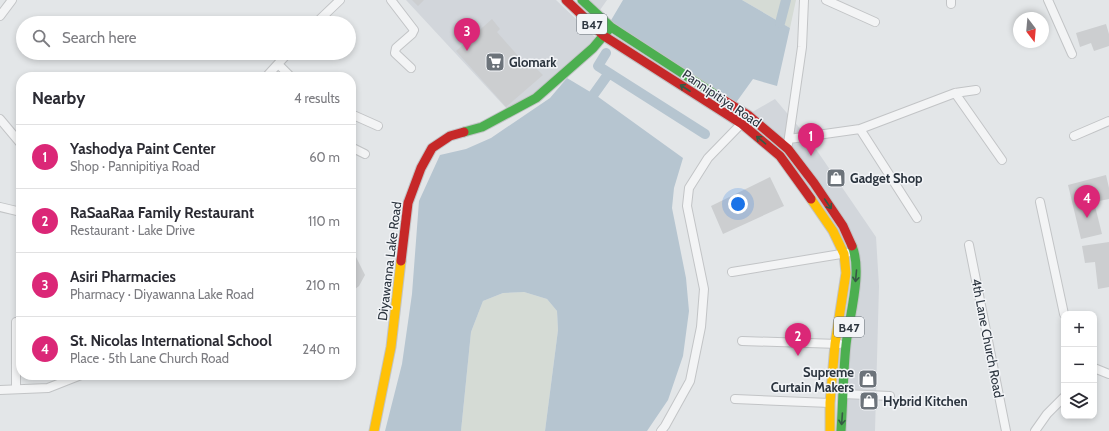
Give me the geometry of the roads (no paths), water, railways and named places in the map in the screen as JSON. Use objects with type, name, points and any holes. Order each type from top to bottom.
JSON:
[{"type":"main road","name":"Pannipitiya Road","points":[[566,0],[604,36],[742,124],[780,156],[833,231],[844,254],[846,273],[835,344],[830,403],[830,431]]},
{"type":"main road","name":"Pannipitiya Road","points":[[582,0],[610,27],[748,115],[788,149],[814,183],[843,226],[854,251],[857,272],[846,345],[841,431]]},
{"type":"main road","name":"Diyawanna Lake Road","points":[[374,431],[391,346],[408,203],[421,168],[432,148],[450,136],[482,127],[536,98],[589,51],[604,36],[610,27]]},
{"type":"street","points":[[0,16],[12,0]]},
{"type":"street","points":[[323,16],[340,0]]},
{"type":"street","points":[[391,0],[414,30],[412,34],[396,48],[395,53],[411,68]]},
{"type":"street","points":[[780,156],[788,149],[802,47],[804,0]]},
{"type":"street","points":[[826,0],[876,22]]},
{"type":"street","points":[[1048,0],[1072,54]]},
{"type":"street","points":[[271,72],[282,60]]},
{"type":"street","points":[[278,64],[286,72]]},
{"type":"street","points":[[789,139],[860,129],[954,93],[976,90]]},
{"type":"street","points":[[954,93],[1002,160]]},
{"type":"street","points":[[661,431],[690,381],[701,327],[704,288],[687,206],[689,188],[708,158],[742,124],[748,115]]},
{"type":"street","points":[[356,116],[378,126]]},
{"type":"street","points":[[0,119],[16,138]]},
{"type":"street","points":[[1074,136],[1109,121]]},
{"type":"street","points":[[860,129],[917,218]]},
{"type":"street","points":[[356,150],[365,154]]},
{"type":"street","points":[[1040,202],[1063,311]]},
{"type":"street","points":[[0,207],[16,211]]},
{"type":"street","name":"4th Lane Church Road","points":[[969,245],[1006,431]]},
{"type":"street","points":[[732,272],[844,254],[854,251]]},
{"type":"street","points":[[16,322],[16,389]]},
{"type":"street","points":[[742,341],[846,345]]},
{"type":"street","points":[[1097,369],[1109,374]]},
{"type":"street","points":[[0,390],[48,388],[68,380]]},
{"type":"street","points":[[843,394],[890,396]]},
{"type":"street","points":[[735,400],[830,403]]},
{"type":"street","points":[[1035,431],[1047,414],[1061,400]]},
{"type":"waterway","points":[[780,23],[786,0]]},
{"type":"waterway","points":[[606,53],[598,66],[705,134]]},
{"type":"waterway","points":[[594,94],[609,73]]},
{"type":"place","name":"Asiri Pharmacies","points":[[467,51]]},
{"type":"place","name":"Glomark","points":[[495,62]]},
{"type":"place","name":"Yashodya Paint Center","points":[[811,156]]},
{"type":"place","name":"Gadget Shop","points":[[836,178]]},
{"type":"place","name":"St. Nicolas International School","points":[[1087,218]]},
{"type":"place","name":"RaSaaRaa Family Restaurant","points":[[798,356]]},
{"type":"place","name":"Supreme Curtain Makers","points":[[868,379]]},
{"type":"place","name":"Hybrid Kitchen","points":[[869,401]]}]
